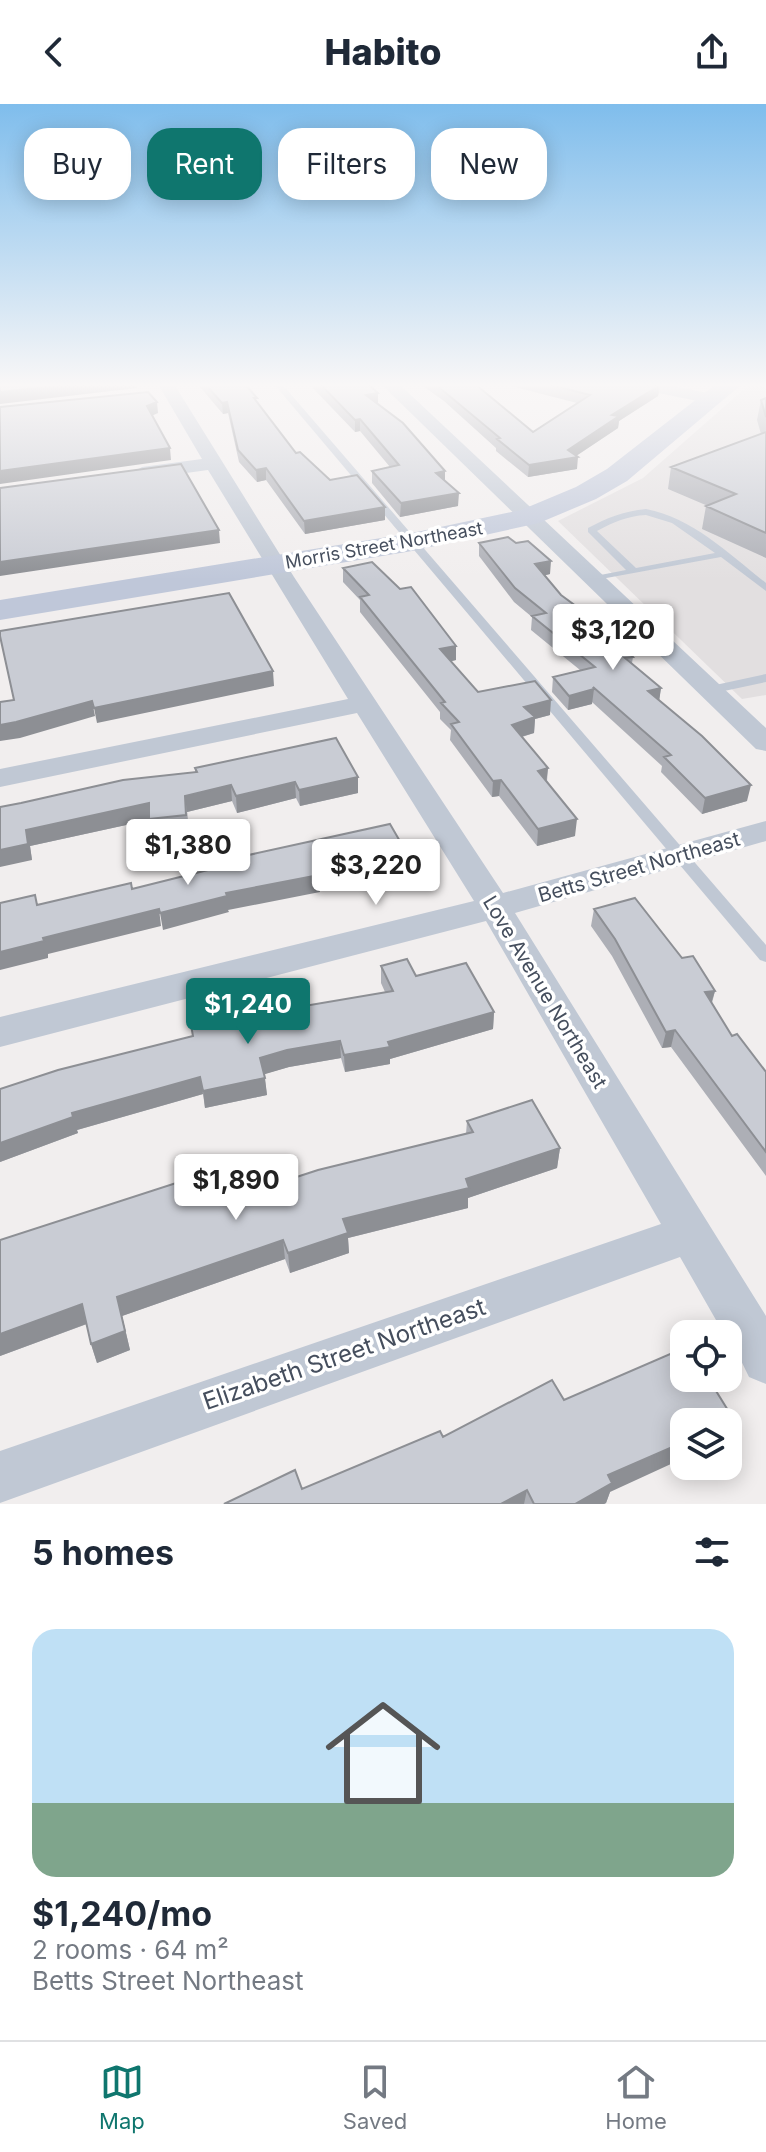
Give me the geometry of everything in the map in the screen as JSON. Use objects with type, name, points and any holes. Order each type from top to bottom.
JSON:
[{"type":"street","name":"Love Avenue Northeast","points":[[205,449],[275,564],[495,907],[766,1360]]},
{"type":"street","points":[[458,449],[766,743]]},
{"type":"street","name":"Morris Street Northeast","points":[[0,610],[412,542],[529,517],[586,493],[617,475],[649,449]]},
{"type":"street","points":[[120,476],[215,463]]},
{"type":"street","points":[[0,778],[364,704]]},
{"type":"street","name":"Betts Street Northeast","points":[[0,1032],[495,907],[766,831]]},
{"type":"street","name":"Elizabeth Street Northeast","points":[[0,1477],[689,1234]]},
{"type":"lane","points":[[333,449],[766,956]]},
{"type":"lane","points":[[633,571],[591,530],[617,517],[656,511],[675,519],[766,588]]},
{"type":"lane","points":[[594,579],[723,554]]},
{"type":"lane","points":[[710,690],[766,678]]},
{"type":"shaded area","points":[[676,449],[766,449],[766,695],[742,699],[558,521],[643,478]]},
{"type":"building","points":[[0,449],[160,449],[0,471]]},
{"type":"building","points":[[293,449],[330,480],[357,475],[385,507],[304,521],[266,468],[256,470],[238,450]]},
{"type":"building","points":[[386,449],[426,449],[445,471],[436,473],[459,493],[401,503],[372,471],[399,465]]},
{"type":"building","points":[[510,449],[569,449],[578,457],[529,465]]},
{"type":"building","points":[[719,449],[766,449],[766,533],[706,506],[736,494],[671,467]]},
{"type":"building","points":[[181,464],[219,530],[0,562],[0,488]]},
{"type":"building","points":[[508,537],[516,543],[528,541],[551,561],[535,564],[561,595],[603,626],[633,657],[625,658],[661,688],[648,691],[702,736],[751,785],[705,798],[664,757],[671,755],[593,687],[569,696],[553,677],[595,667],[532,616],[546,613],[515,588],[479,543]]},
{"type":"building","points":[[372,562],[400,589],[411,587],[456,646],[440,649],[478,692],[535,681],[551,700],[524,707],[535,717],[512,725],[548,768],[538,771],[577,819],[538,829],[501,780],[493,781],[451,724],[459,722],[441,703],[445,702],[360,597],[369,595],[343,568]]},
{"type":"building","points":[[229,593],[273,671],[94,708],[92,701],[0,725],[0,702],[14,700],[0,631]]},
{"type":"building","points":[[336,738],[358,777],[299,790],[295,782],[236,796],[231,785],[185,796],[186,815],[149,819],[149,803],[26,830],[28,844],[0,850],[0,807],[123,780],[197,772],[195,768]]},
{"type":"building","points":[[390,824],[405,850],[317,869],[319,875],[226,893],[227,896],[160,913],[159,909],[0,952],[0,903],[35,895],[37,905],[131,883],[132,889],[236,863],[235,858]]},
{"type":"building","points":[[635,898],[682,958],[693,956],[715,991],[705,992],[732,1036],[737,1034],[766,1072],[766,1152],[675,1030],[666,1032],[615,939],[594,909]]},
{"type":"building","points":[[407,959],[416,976],[466,963],[494,1012],[388,1042],[390,1047],[344,1055],[340,1041],[287,1050],[260,1058],[265,1078],[203,1091],[200,1077],[72,1113],[73,1117],[0,1143],[0,1089],[58,1070],[193,1036],[191,1025],[393,991],[381,966]]},
{"type":"building","points":[[532,1100],[560,1148],[466,1179],[469,1188],[343,1219],[348,1233],[288,1253],[283,1240],[117,1297],[125,1331],[91,1344],[82,1304],[0,1334],[0,1240],[207,1173],[217,1203],[318,1170],[473,1132],[467,1121]]},
{"type":"building","points":[[670,1354],[670,1392],[717,1392],[727,1408],[670,1408],[670,1448],[608,1475],[612,1483],[575,1504],[534,1504],[527,1490],[501,1504],[224,1504],[295,1470],[302,1489],[440,1431],[443,1437],[552,1380],[564,1400]]}]
